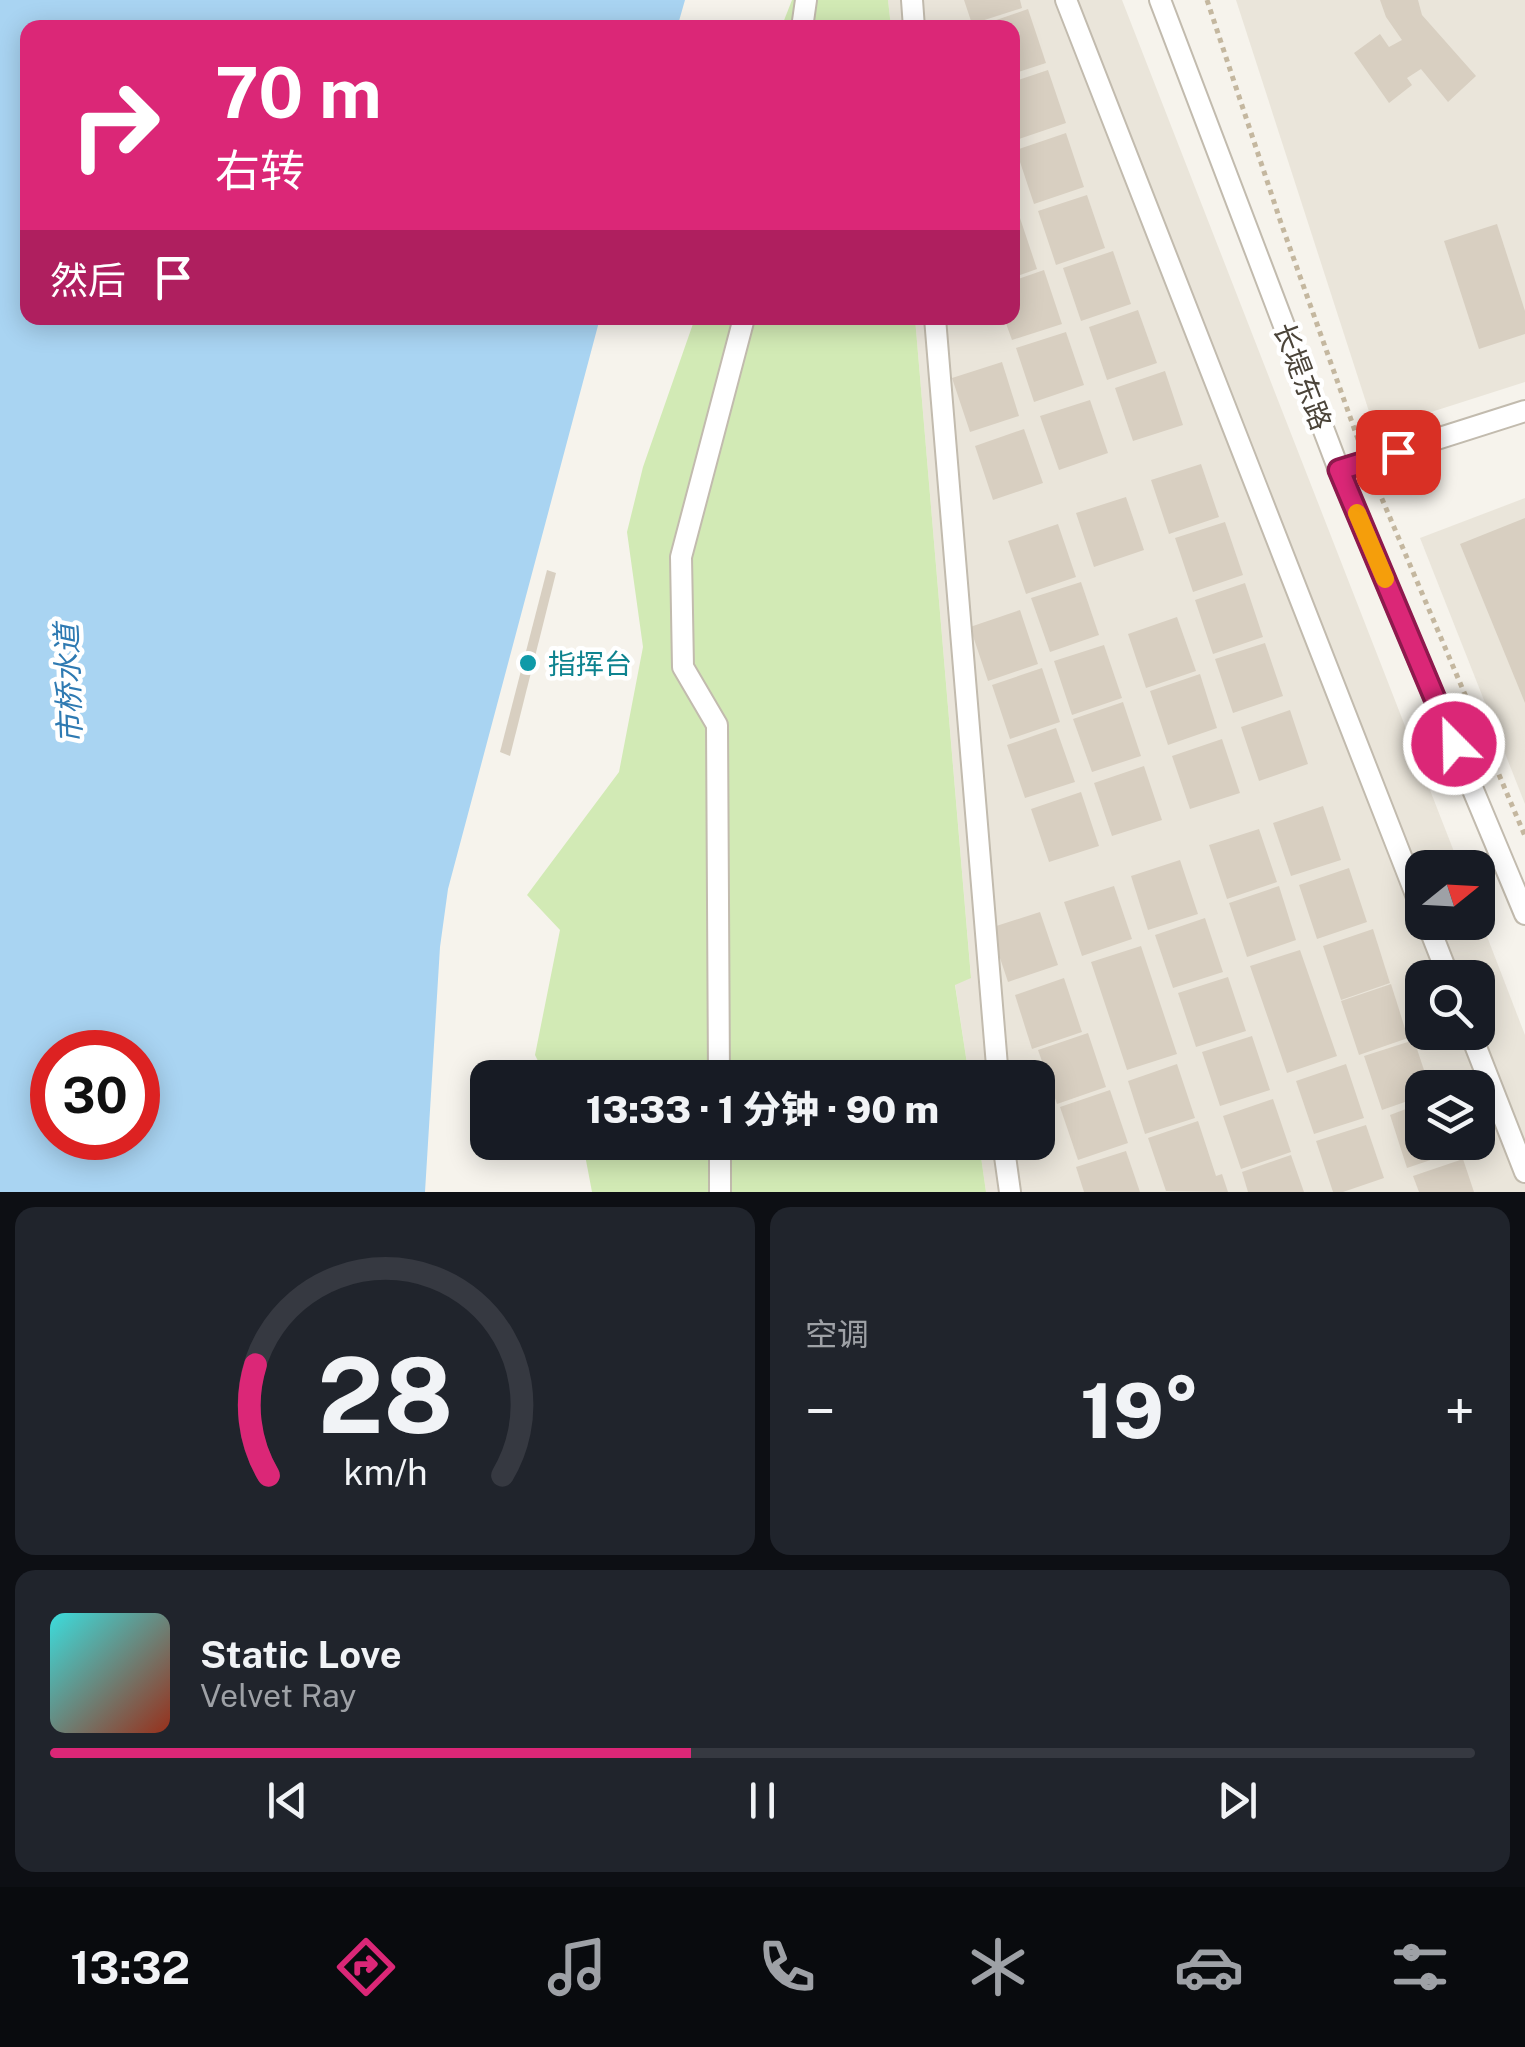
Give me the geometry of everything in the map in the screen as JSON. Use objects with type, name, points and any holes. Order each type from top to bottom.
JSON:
[{"type":"street","points":[[1066,0],[1405,867]]},
{"type":"street","name":"长堤东路","points":[[1160,0],[1339,470],[1525,914]]},
{"type":"street","points":[[720,1060],[717,725],[684,667],[681,557],[742,325]]},
{"type":"street","points":[[937,325],[997,1060]]},
{"type":"street","points":[[1339,470],[1525,411]]},
{"type":"street","points":[[1477,1050],[1525,1172]]},
{"type":"street","points":[[720,1160],[720,1192]]},
{"type":"street","points":[[1006,1160],[1010,1192]]},
{"type":"path","points":[[1207,0],[1366,462],[1525,836]]},
{"type":"shaded area","points":[[888,0],[1122,0],[1453,850],[1405,850],[1405,940],[1488,940],[1525,1035],[1525,1192],[986,1192],[981,1160],[1055,1160],[1055,1060],[966,1060],[955,984],[971,977],[916,325],[1020,325],[1020,20],[890,20]]},
{"type":"shaded area","points":[[1236,0],[1525,0],[1525,382],[1375,430]]},
{"type":"shaded area","points":[[1525,498],[1525,804],[1420,538]]},
{"type":"green space","points":[[792,0],[888,0],[890,20],[784,20]]},
{"type":"green space","points":[[693,325],[916,325],[971,978],[955,985],[966,1060],[538,1060],[535,1055],[560,930],[527,895],[619,772],[643,647],[627,532],[643,467]]},
{"type":"green space","points":[[586,1160],[981,1160],[986,1192],[592,1192]]},
{"type":"water","name":"市桥水道","points":[[0,0],[685,0],[679,20],[20,20],[20,325],[598,325],[448,889],[440,947],[425,1192],[0,1192]]},
{"type":"building","points":[[964,0],[1020,0],[1022,8],[984,20],[971,20]]},
{"type":"building","points":[[1380,0],[1418,0],[1422,15],[1476,76],[1448,102],[1421,69],[1407,78],[1412,85],[1389,103],[1354,53],[1380,34],[1389,47],[1402,40]]},
{"type":"building","points":[[1028,9],[1046,63],[1020,71],[1020,20],[996,20]]},
{"type":"building","points":[[1048,70],[1066,123],[1020,139],[1020,79]]},
{"type":"building","points":[[1066,133],[1084,187],[1034,204],[1020,162],[1020,149]]},
{"type":"building","points":[[1087,195],[1105,248],[1056,265],[1038,211]]},
{"type":"building","points":[[1020,218],[1037,269],[1020,275]]},
{"type":"building","points":[[1497,224],[1525,311],[1525,334],[1479,349],[1444,241]]},
{"type":"building","points":[[1113,251],[1131,304],[1081,321],[1063,268]]},
{"type":"building","points":[[1044,270],[1062,324],[1012,340],[1007,325],[1020,325],[1020,278]]},
{"type":"building","points":[[1138,310],[1157,363],[1107,380],[1089,327]]},
{"type":"building","points":[[1066,332],[1084,385],[1034,402],[1016,348]]},
{"type":"building","points":[[1002,362],[1019,416],[970,432],[952,378]]},
{"type":"building","points":[[1165,371],[1183,425],[1133,441],[1115,388]]},
{"type":"building","points":[[1090,400],[1108,453],[1059,470],[1040,416]]},
{"type":"building","points":[[1024,429],[1043,483],[993,500],[975,446]]},
{"type":"building","points":[[1201,464],[1219,517],[1169,534],[1151,480]]},
{"type":"building","points":[[1126,497],[1144,550],[1094,567],[1076,513]]},
{"type":"building","points":[[1525,518],[1525,703],[1460,544]]},
{"type":"building","points":[[1225,522],[1243,575],[1193,592],[1175,538]]},
{"type":"building","points":[[1058,524],[1076,577],[1026,594],[1008,541]]},
{"type":"building","name":"指挥台","points":[[547,570],[556,573],[510,756],[500,752]]},
{"type":"building","points":[[1081,582],[1099,635],[1050,652],[1031,598]]},
{"type":"building","points":[[1245,583],[1263,637],[1213,654],[1195,600]]},
{"type":"building","points":[[1020,610],[1038,664],[988,681],[970,627]]},
{"type":"building","points":[[1177,617],[1196,671],[1146,688],[1128,634]]},
{"type":"building","points":[[1265,643],[1283,696],[1233,713],[1215,659]]},
{"type":"building","points":[[1104,645],[1122,698],[1072,715],[1054,661]]},
{"type":"building","points":[[1042,668],[1060,722],[1010,739],[992,685]]},
{"type":"building","points":[[1200,674],[1217,728],[1168,745],[1150,691]]},
{"type":"building","points":[[1123,702],[1141,756],[1092,772],[1073,719]]},
{"type":"building","points":[[1290,710],[1308,764],[1259,781],[1241,727]]},
{"type":"building","points":[[1056,728],[1075,782],[1025,798],[1007,745]]},
{"type":"building","points":[[1222,739],[1240,793],[1190,809],[1172,756]]},
{"type":"building","points":[[1144,766],[1162,820],[1112,836],[1094,783]]},
{"type":"building","points":[[1081,792],[1099,846],[1049,862],[1031,809]]},
{"type":"building","points":[[1323,806],[1341,860],[1291,876],[1273,823]]},
{"type":"building","points":[[1259,829],[1277,882],[1227,899],[1209,845]]},
{"type":"building","points":[[1180,860],[1198,914],[1148,930],[1131,876]]},
{"type":"building","points":[[1349,868],[1367,922],[1317,939],[1299,885]]},
{"type":"building","points":[[1114,886],[1132,939],[1082,956],[1064,902]]},
{"type":"building","points":[[1279,886],[1296,940],[1247,957],[1229,903]]},
{"type":"building","points":[[1040,912],[1058,965],[1008,982],[990,928]]},
{"type":"building","points":[[1205,918],[1223,972],[1173,988],[1155,935]]},
{"type":"building","points":[[1373,929],[1390,983],[1341,1000],[1323,946]]},
{"type":"building","points":[[1141,946],[1177,1054],[1127,1070],[1091,962]]},
{"type":"building","points":[[1300,950],[1337,1056],[1287,1073],[1250,966]]},
{"type":"building","points":[[1228,977],[1246,1031],[1196,1047],[1178,993]]},
{"type":"building","points":[[1064,978],[1082,1032],[1032,1049],[1015,995]]},
{"type":"building","points":[[1391,984],[1405,1039],[1359,1055],[1341,1001]]},
{"type":"building","points":[[1088,1033],[1106,1087],[1057,1104],[1055,1060],[1042,1060],[1038,1050]]},
{"type":"building","points":[[1252,1036],[1270,1090],[1220,1106],[1202,1052]]},
{"type":"building","points":[[1405,1043],[1405,1050],[1417,1050],[1424,1070],[1405,1070],[1405,1102],[1382,1110],[1364,1056]]},
{"type":"building","points":[[1177,1064],[1195,1118],[1145,1134],[1128,1081]]},
{"type":"building","points":[[1346,1064],[1364,1118],[1314,1134],[1296,1081]]},
{"type":"building","points":[[1110,1090],[1128,1143],[1078,1160],[1060,1107]]},
{"type":"building","points":[[1273,1099],[1291,1152],[1241,1169],[1223,1116]]},
{"type":"building","points":[[1405,1109],[1405,1160],[1431,1160],[1407,1168],[1390,1115]]},
{"type":"building","points":[[1198,1121],[1216,1176],[1222,1174],[1228,1192],[1166,1191],[1148,1138]]},
{"type":"building","points":[[1366,1125],[1384,1178],[1333,1192],[1316,1141]]},
{"type":"building","points":[[1126,1151],[1140,1192],[1084,1192],[1076,1167]]},
{"type":"building","points":[[1291,1155],[1304,1192],[1248,1192],[1242,1172]]},
{"type":"building","points":[[1463,1160],[1474,1192],[1419,1192],[1413,1176]]},
{"type":"slow traffic","points":[[1357,513],[1385,579]]},
{"type":"place","name":"指挥台","points":[[528,663]]},
{"type":"route","points":[[1398,452],[1339,470],[1454,744]]}]
